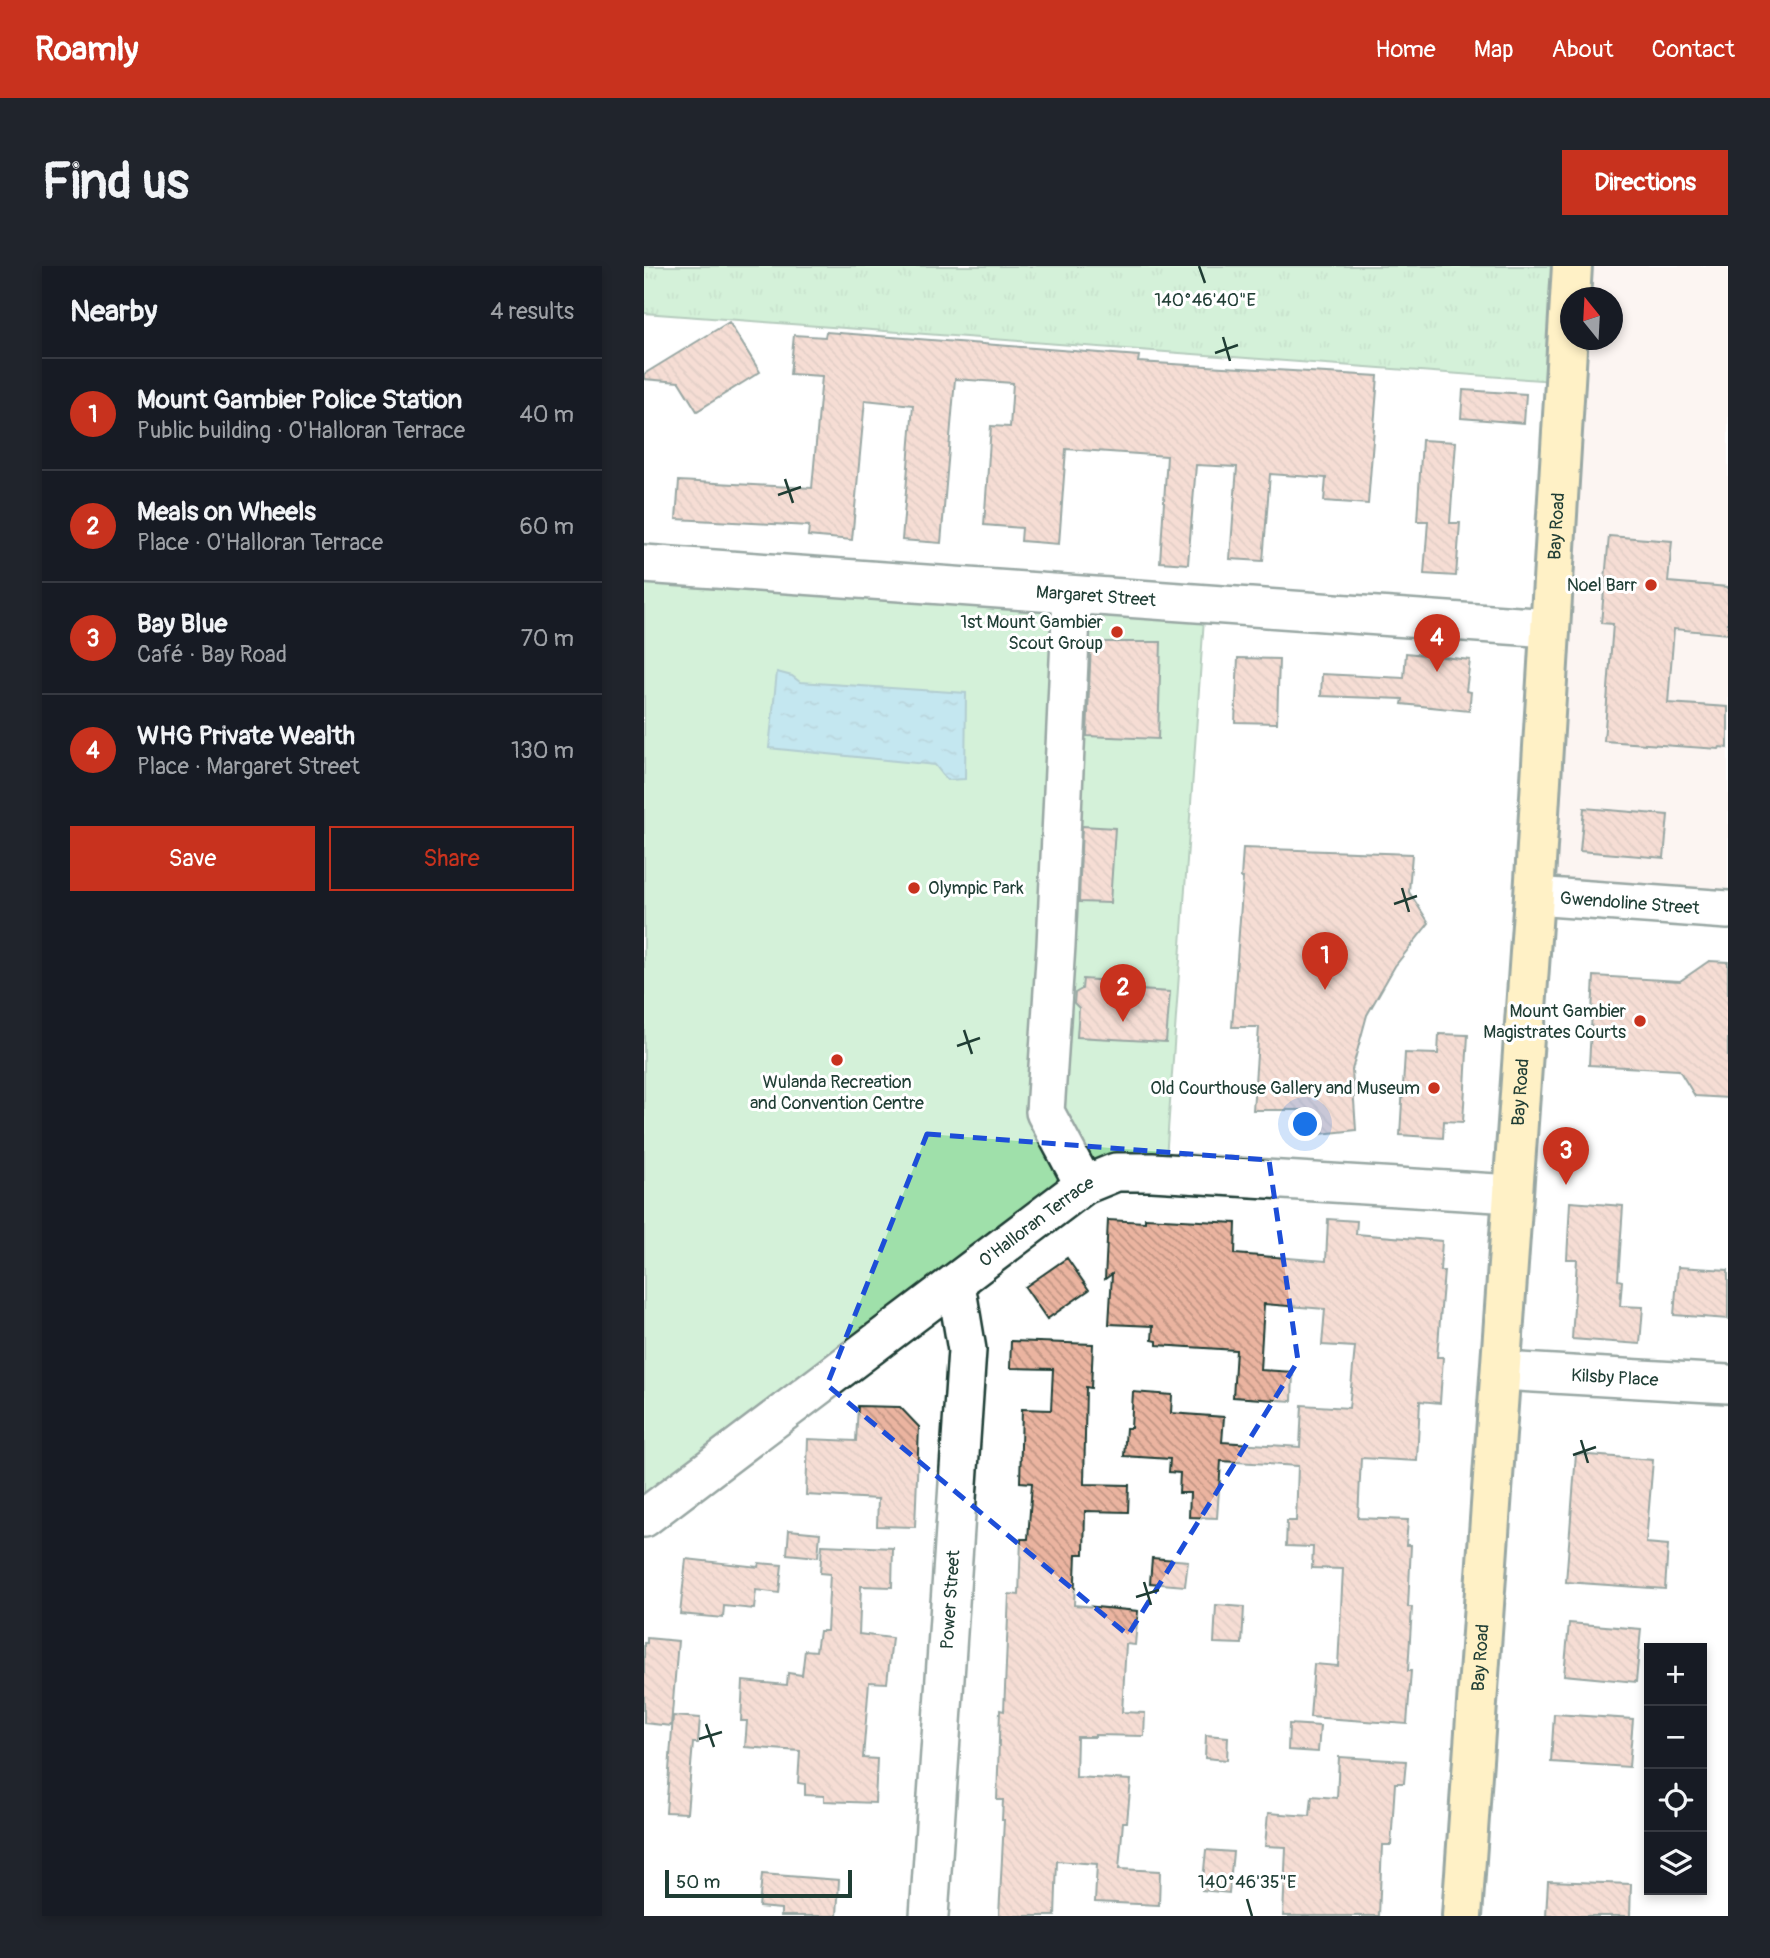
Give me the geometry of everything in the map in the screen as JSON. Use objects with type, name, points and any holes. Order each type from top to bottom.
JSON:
[{"type":"main road","name":"Bay Road","points":[[1462,1916],[1534,896],[1572,266]]},
{"type":"street","name":"Margaret Street","points":[[644,564],[1549,628]]},
{"type":"street","points":[[1072,595],[1056,945],[1045,1112],[1084,1185]]},
{"type":"street","name":"Gwendoline Street","points":[[1534,896],[1728,910]]},
{"type":"street","name":"O'Halloran Terrace","points":[[644,1518],[956,1284],[1044,1214],[1084,1185],[1116,1171],[1513,1195]]},
{"type":"street","name":"Power Street","points":[[929,1916],[967,1350],[956,1284]]},
{"type":"street","name":"Kilsby Place","points":[[1501,1371],[1728,1384]]},
{"type":"highlighted area","points":[[927,1134],[1269,1160],[1298,1361],[1128,1635],[827,1385]]},
{"type":"shaded area","points":[[1572,266],[1728,266],[1728,908],[1534,896],[1567,350],[1623,350],[1623,287],[1571,287]]},
{"type":"green space","points":[[644,266],[1563,266],[1554,381],[644,313]]},
{"type":"green space","name":"Olympic Park","points":[[644,564],[1205,604],[1165,1173],[1116,1172],[644,1518]]},
{"type":"water","points":[[777,672],[792,676],[800,682],[966,693],[965,779],[947,780],[935,765],[769,748]]},
{"type":"building","points":[[729,322],[760,372],[697,411],[679,382],[644,379],[644,374]]},
{"type":"building","points":[[826,332],[1139,356],[1138,362],[1378,376],[1368,504],[1324,501],[1326,478],[1270,474],[1263,561],[1230,559],[1237,467],[1196,465],[1188,564],[1160,562],[1167,456],[1066,449],[1059,544],[1021,541],[1022,528],[984,525],[991,426],[1010,427],[1013,383],[955,379],[941,543],[902,540],[913,405],[865,400],[852,540],[808,536],[809,526],[676,519],[679,481],[812,488],[822,376],[790,374],[794,335],[825,337]]},
{"type":"building","points":[[1463,390],[1526,394],[1524,423],[1461,418]]},
{"type":"building","points":[[1422,440],[1456,442],[1450,523],[1460,523],[1456,576],[1424,574],[1428,521],[1417,521]]},
{"type":"building","points":[[1609,536],[1672,541],[1668,582],[1728,587],[1728,634],[1674,629],[1668,703],[1728,707],[1728,748],[1604,741],[1613,624],[1601,623]]},
{"type":"building","name":"1st Mount Gambier Scout Group","points":[[1091,642],[1161,642],[1158,739],[1087,736]]},
{"type":"building","points":[[1406,653],[1470,660],[1466,691],[1471,692],[1469,711],[1402,704],[1403,699],[1321,696],[1322,674],[1404,678]]},
{"type":"building","points":[[1238,658],[1279,659],[1277,723],[1235,722]]},
{"type":"building","points":[[1584,808],[1668,815],[1664,858],[1580,851]]},
{"type":"building","points":[[1082,826],[1115,828],[1110,903],[1079,902]]},
{"type":"building","points":[[1243,848],[1412,854],[1409,892],[1429,923],[1395,966],[1367,1015],[1352,1070],[1356,1130],[1311,1135],[1309,1110],[1253,1110],[1259,1027],[1232,1027]]},
{"type":"building","points":[[1709,961],[1728,962],[1728,1098],[1695,1096],[1679,1070],[1589,1065],[1594,976],[1680,981]]},
{"type":"building","points":[[1083,979],[1109,981],[1108,988],[1170,992],[1166,1042],[1077,1037],[1079,1008],[1074,1003],[1075,993],[1082,989]]},
{"type":"building","name":"Old Courthouse Gallery and Museum","points":[[1439,1034],[1468,1035],[1463,1122],[1444,1121],[1443,1138],[1400,1135],[1405,1053],[1438,1054]]},
{"type":"building","points":[[1570,1202],[1623,1206],[1618,1280],[1622,1281],[1620,1306],[1643,1307],[1640,1344],[1572,1339],[1577,1259],[1567,1259]]},
{"type":"building","points":[[1145,1218],[1236,1223],[1235,1254],[1326,1261],[1328,1219],[1357,1221],[1356,1234],[1442,1241],[1440,1271],[1444,1271],[1437,1357],[1443,1357],[1440,1403],[1420,1401],[1417,1461],[1361,1458],[1358,1518],[1408,1520],[1406,1545],[1411,1545],[1408,1607],[1412,1607],[1407,1724],[1310,1717],[1314,1664],[1338,1666],[1343,1569],[1312,1568],[1313,1547],[1286,1546],[1287,1521],[1296,1521],[1298,1466],[1221,1461],[1217,1518],[1189,1517],[1190,1493],[1179,1493],[1180,1473],[1169,1472],[1170,1459],[1124,1456],[1126,1428],[1131,1428],[1133,1392],[1172,1395],[1171,1413],[1224,1417],[1222,1442],[1300,1447],[1302,1405],[1349,1408],[1355,1347],[1322,1345],[1325,1309],[1264,1304],[1260,1370],[1293,1372],[1292,1401],[1233,1397],[1236,1350],[1157,1345],[1157,1341],[1152,1340],[1153,1326],[1109,1324],[1112,1274],[1105,1279],[1108,1220],[1145,1222]]},
{"type":"building","points":[[1067,1258],[1089,1290],[1047,1319],[1025,1287]]},
{"type":"building","points":[[1678,1267],[1728,1270],[1728,1319],[1674,1315]]},
{"type":"building","points":[[1011,1341],[1093,1344],[1091,1388],[1086,1387],[1084,1484],[1129,1485],[1128,1512],[1085,1511],[1084,1554],[1076,1554],[1074,1605],[1138,1611],[1135,1645],[1126,1644],[1122,1712],[1145,1713],[1144,1736],[1077,1737],[1076,1777],[1131,1780],[1127,1822],[1123,1822],[1119,1869],[1160,1871],[1159,1905],[1095,1902],[1097,1864],[1057,1861],[1055,1916],[999,1916],[1004,1820],[1003,1800],[997,1800],[1000,1710],[1004,1711],[1009,1594],[1019,1595],[1021,1539],[1028,1539],[1032,1483],[1020,1482],[1022,1409],[1051,1410],[1053,1369],[1010,1368]]},
{"type":"building","points":[[858,1406],[900,1407],[919,1427],[915,1527],[877,1526],[878,1499],[806,1495],[808,1439],[856,1441]]},
{"type":"building","points":[[1576,1454],[1653,1460],[1646,1543],[1668,1545],[1665,1589],[1566,1582]]},
{"type":"building","points":[[789,1530],[820,1533],[818,1557],[787,1554]]},
{"type":"building","points":[[822,1545],[893,1548],[892,1587],[861,1586],[859,1634],[892,1638],[887,1683],[869,1682],[863,1758],[877,1759],[875,1803],[824,1801],[824,1796],[805,1795],[805,1784],[798,1783],[800,1751],[745,1747],[747,1721],[741,1721],[743,1681],[787,1685],[788,1673],[802,1675],[805,1650],[816,1651],[819,1631],[827,1631],[830,1574],[820,1573]]},
{"type":"building","points":[[1152,1558],[1188,1561],[1185,1586],[1150,1583]]},
{"type":"building","points":[[686,1559],[758,1567],[759,1563],[782,1565],[779,1593],[756,1590],[754,1609],[724,1606],[723,1618],[680,1614]]},
{"type":"building","points":[[1216,1605],[1244,1607],[1242,1644],[1214,1643]]},
{"type":"building","points":[[1569,1623],[1641,1629],[1636,1682],[1564,1675]]},
{"type":"building","points":[[647,1638],[678,1641],[671,1726],[644,1723],[644,1643],[647,1643]]},
{"type":"building","points":[[1554,1714],[1633,1719],[1629,1767],[1551,1762]]},
{"type":"building","points":[[673,1716],[700,1718],[698,1743],[693,1743],[687,1813],[666,1812]]},
{"type":"building","points":[[1289,1724],[1320,1726],[1318,1752],[1288,1750]]},
{"type":"building","points":[[1206,1735],[1228,1737],[1227,1760],[1205,1758]]},
{"type":"building","points":[[1339,1757],[1406,1761],[1404,1783],[1395,1783],[1391,1845],[1382,1845],[1379,1916],[1283,1916],[1286,1847],[1265,1846],[1268,1813],[1310,1816],[1312,1796],[1337,1798]]},
{"type":"building","points":[[1206,1850],[1233,1852],[1229,1893],[1202,1890]]},
{"type":"building","points":[[762,1874],[839,1880],[837,1916],[781,1916],[781,1909],[759,1907]]},
{"type":"building","points":[[1548,1881],[1631,1884],[1630,1916],[1546,1916]]},
{"type":"place","name":"Noel Barr","points":[[1651,585]]},
{"type":"place","name":"1st Mount Gambier Scout Group","points":[[1117,632]]},
{"type":"place","name":"WHG Private Wealth","points":[[1437,672]]},
{"type":"place","name":"Olympic Park","points":[[914,888]]},
{"type":"place","name":"Mount Gambier Police Station","points":[[1325,990]]},
{"type":"place","name":"Mount Gambier Magistrates Courts","points":[[1640,1021]]},
{"type":"place","name":"Meals on Wheels","points":[[1123,1022]]},
{"type":"place","name":"Wulanda Recreation and Convention Centre","points":[[837,1060]]},
{"type":"place","name":"Old Courthouse Gallery and Museum","points":[[1434,1088]]},
{"type":"place","name":"Bay Blue","points":[[1566,1185]]}]
